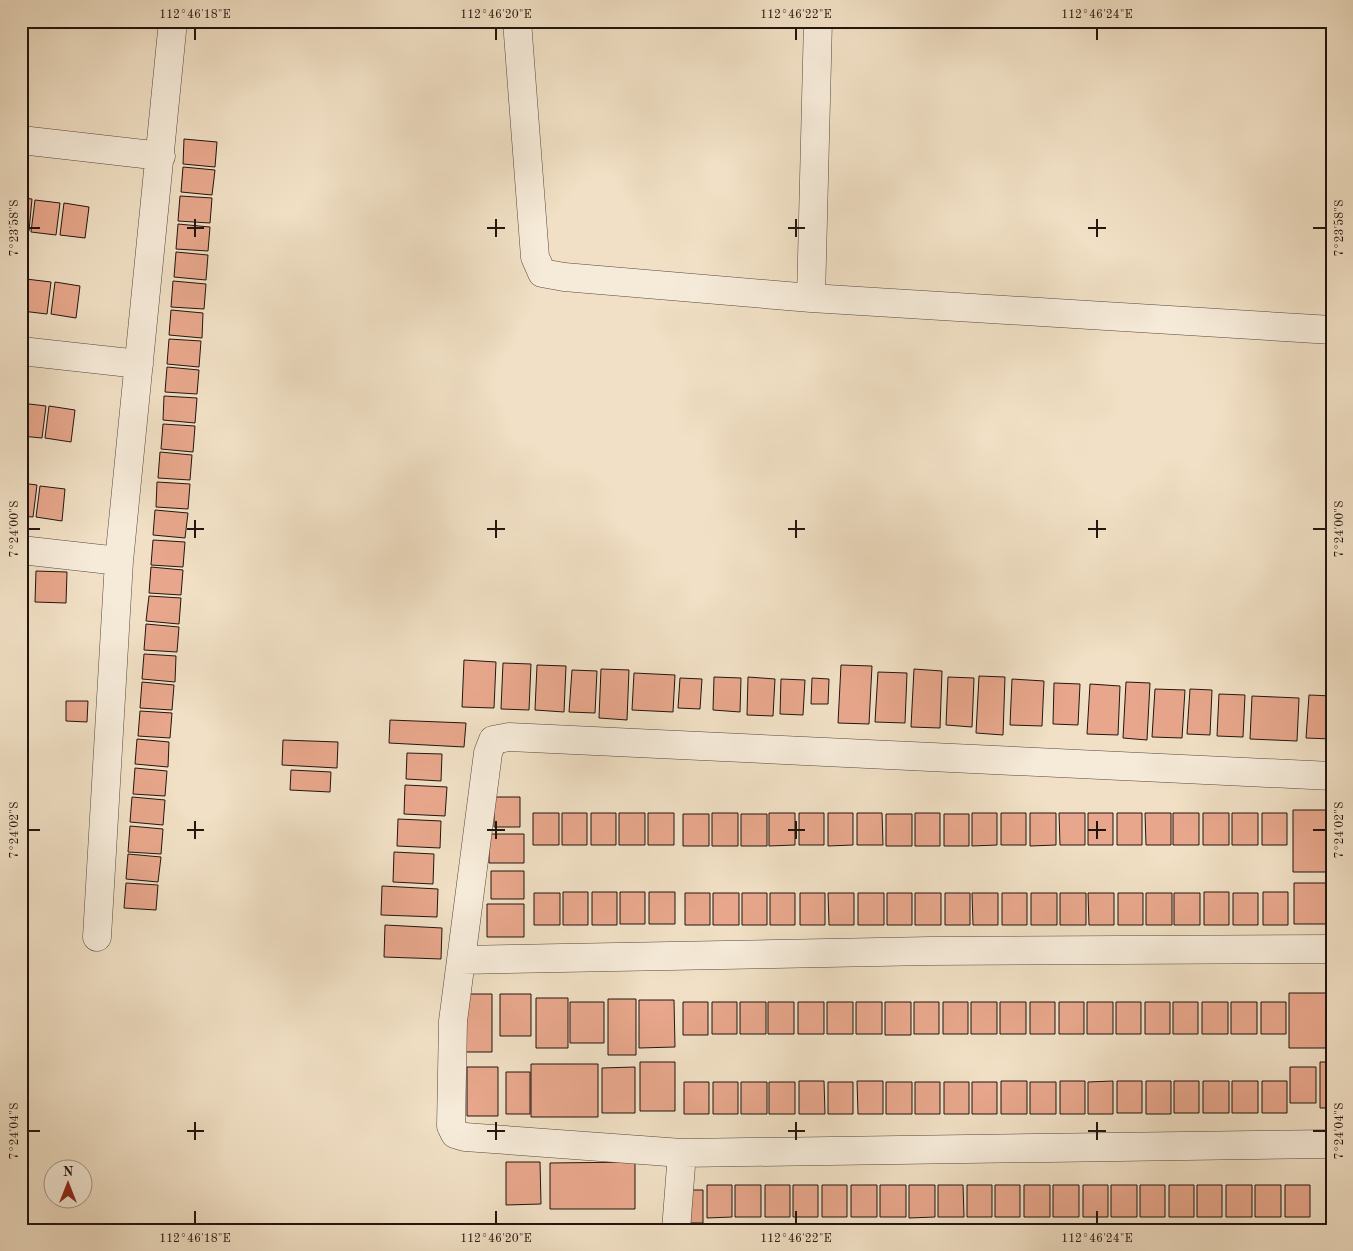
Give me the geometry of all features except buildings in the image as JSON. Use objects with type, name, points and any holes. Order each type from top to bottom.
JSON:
[{"type":"street","points":[[97,937],[119,561],[173,21]]},
{"type":"street","points":[[517,21],[535,257],[542,273],[564,278],[810,298],[1332,330]]},
{"type":"street","points":[[810,298],[818,21]]},
{"type":"street","points":[[21,140],[160,156]]},
{"type":"street","points":[[21,351],[139,364]]},
{"type":"street","points":[[21,550],[119,561]]},
{"type":"street","points":[[1332,776],[509,737],[492,740],[488,753],[453,1021],[451,1126],[455,1134],[465,1137],[682,1154],[1332,1144]]},
{"type":"street","points":[[461,960],[930,951],[1332,949]]},
{"type":"street","points":[[676,1230],[682,1154]]}]
